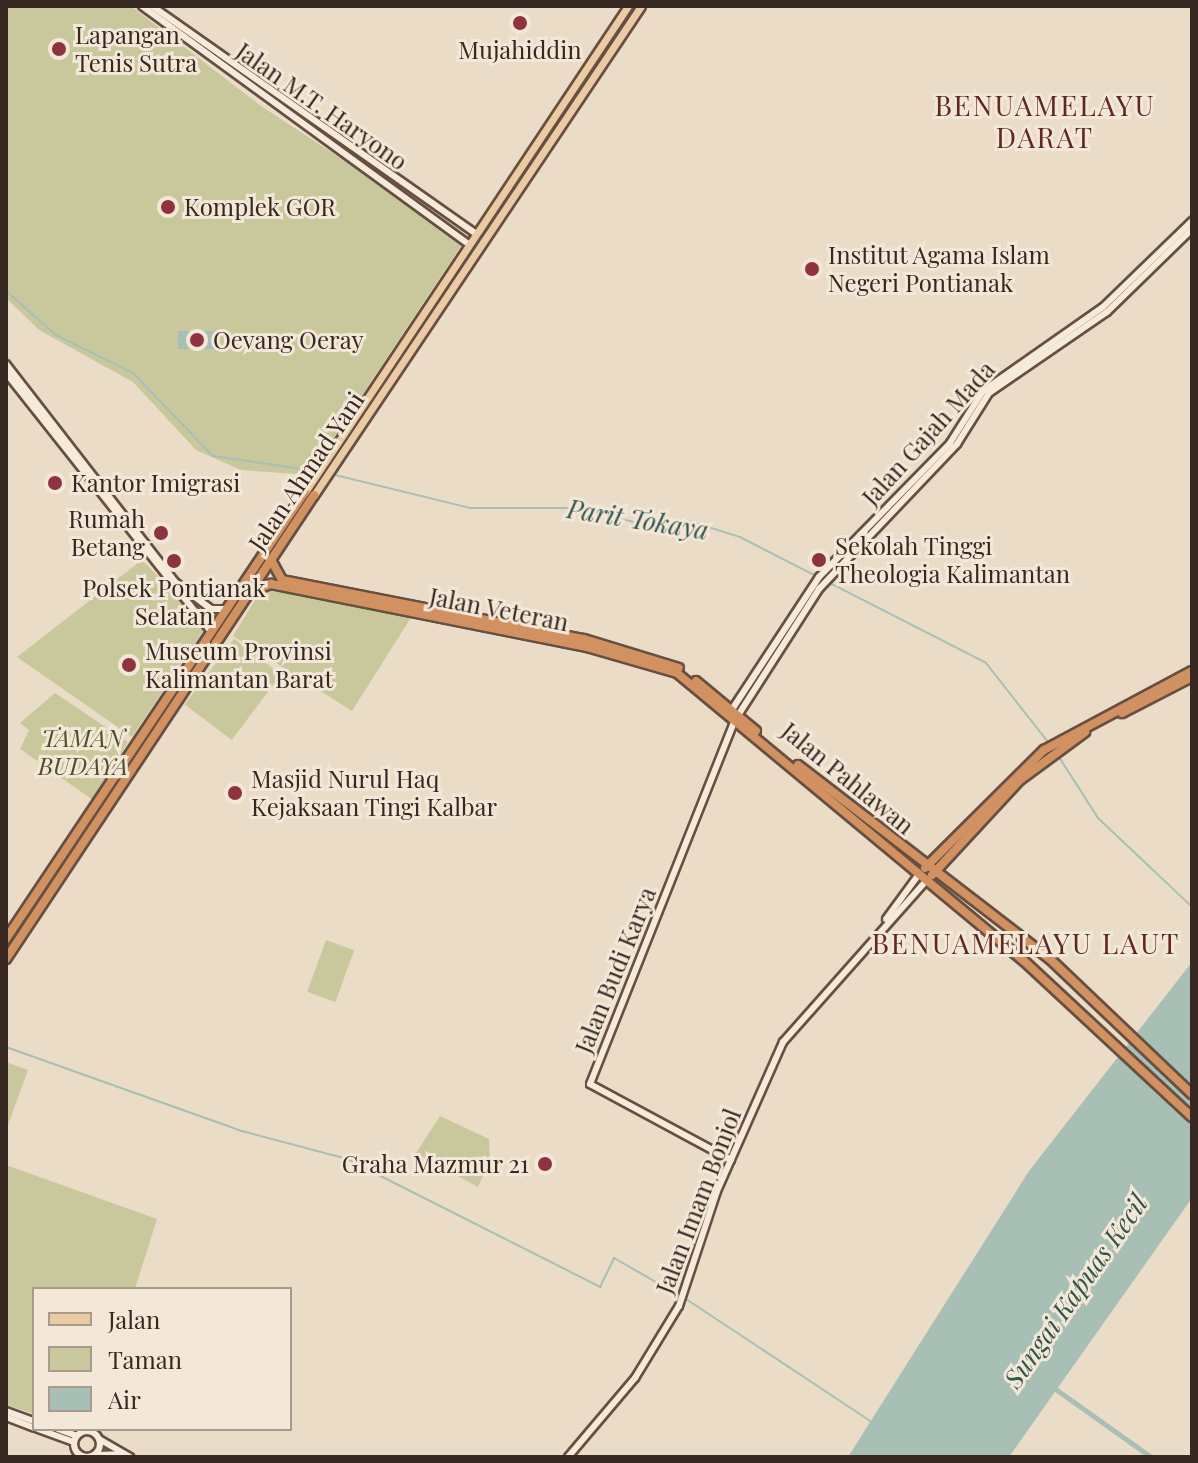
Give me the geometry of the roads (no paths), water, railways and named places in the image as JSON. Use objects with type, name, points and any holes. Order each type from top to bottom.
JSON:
[{"type":"highway","name":"Jalan Ahmad Yani","points":[[6,959],[271,560],[310,494]]},
{"type":"highway","name":"Jalan Ahmad Yani","points":[[6,939],[227,608],[310,494]]},
{"type":"highway","name":"Jalan Veteran","points":[[271,560],[282,580],[667,661],[733,715]]},
{"type":"highway","name":"Jalan Veteran","points":[[247,593],[267,583],[327,591]]},
{"type":"highway","points":[[922,878],[1046,753],[1062,741],[1192,671]]},
{"type":"highway","points":[[1062,741],[1192,677]]},
{"type":"highway","name":"Jalan Pahlawan","points":[[733,715],[930,870],[1050,959],[1192,1094]]},
{"type":"highway","name":"Jalan Pahlawan","points":[[733,715],[922,878],[1024,961],[1192,1117]]},
{"type":"main road","name":"Jalan Ahmad Yani","points":[[310,494],[324,465],[473,232],[628,6]]},
{"type":"main road","name":"Jalan Ahmad Yani","points":[[310,494],[333,468],[641,6]]},
{"type":"main road","points":[[577,80],[587,87]]},
{"type":"main road","points":[[423,314],[432,319]]},
{"type":"street","points":[[142,6],[467,243]]},
{"type":"street","name":"Jalan M.T. Haryono","points":[[152,6],[473,232]]},
{"type":"street","name":"Jalan Gajah Mada","points":[[1105,310],[1192,221]]},
{"type":"street","name":"Jalan Gajah Mada","points":[[733,715],[823,578],[957,444],[989,393],[1105,310],[1192,229]]},
{"type":"street","points":[[6,364],[172,585],[211,609],[227,608]]},
{"type":"street","points":[[6,373],[211,632]]},
{"type":"street","name":"Jalan Budi Karya","points":[[731,1160],[590,1083],[733,715]]},
{"type":"street","name":"Jalan Imam Bonjol","points":[[568,1457],[635,1378],[680,1303],[731,1160],[783,1042],[922,878]]},
{"type":"street","points":[[6,1411],[32,1420]]},
{"type":"street","points":[[6,1417],[32,1427]]},
{"type":"street","points":[[47,1431],[76,1439]]},
{"type":"street","points":[[62,1431],[76,1439],[80,1455],[119,1454],[130,1457]]},
{"type":"street","points":[[76,1439],[87,1431],[119,1454]]},
{"type":"street","points":[[94,1455],[99,1438]]},
{"type":"water","name":"Oevang Oeray","points":[[178,331],[216,331],[216,349],[178,349]]},
{"type":"water","name":"Sungai Kapuas Kecil","points":[[1192,962],[1192,1198],[1009,1457],[848,1457],[1029,1171]]},
{"type":"waterway","name":"Parit Tokaya","points":[[6,291],[56,335],[133,373],[213,456],[317,471]]},
{"type":"waterway","name":"Parit Tokaya","points":[[331,474],[471,508],[574,508],[647,525],[686,520],[740,537],[986,663],[1048,742]]},
{"type":"waterway","name":"Parit Tokaya","points":[[1059,757],[1098,818],[1192,907]]},
{"type":"waterway","points":[[6,1047],[242,1131],[347,1159],[600,1287],[614,1258],[680,1296]]},
{"type":"waterway","points":[[686,1299],[870,1421]]},
{"type":"waterway","points":[[1054,1388],[1151,1457]]},
{"type":"place","name":"Mujahiddin","points":[[520,23]]},
{"type":"place","name":"Lapangan Tenis Sutra","points":[[59,49]]},
{"type":"place","name":"Komplek GOR","points":[[168,207]]},
{"type":"place","name":"Institut Agama Islam Negeri Pontianak","points":[[812,269]]},
{"type":"place","name":"Oevang Oeray","points":[[197,340]]},
{"type":"place","name":"Kantor Imigrasi","points":[[55,483]]},
{"type":"place","name":"Rumah Betang","points":[[161,533]]},
{"type":"place","name":"Sekolah Tinggi Theologia Kalimantan","points":[[819,560]]},
{"type":"place","name":"Polsek Pontianak Selatan","points":[[174,561]]},
{"type":"place","name":"Museum Provinsi Kalimantan Barat","points":[[129,665]]},
{"type":"place","name":"Masjid Nurul Haq Kejaksaan Tingi Kalbar","points":[[235,793]]},
{"type":"place","name":"Graha Mazmur 21","points":[[545,1164]]},
{"type":"district","name":"BENUAMELAYU DARAT","points":[[1045,121]]},
{"type":"district","name":"BENUAMELAYU LAUT","points":[[1026,943]]},
{"type":"park label","name":"TAMAN BUDAYA","points":[[83,752]]}]
